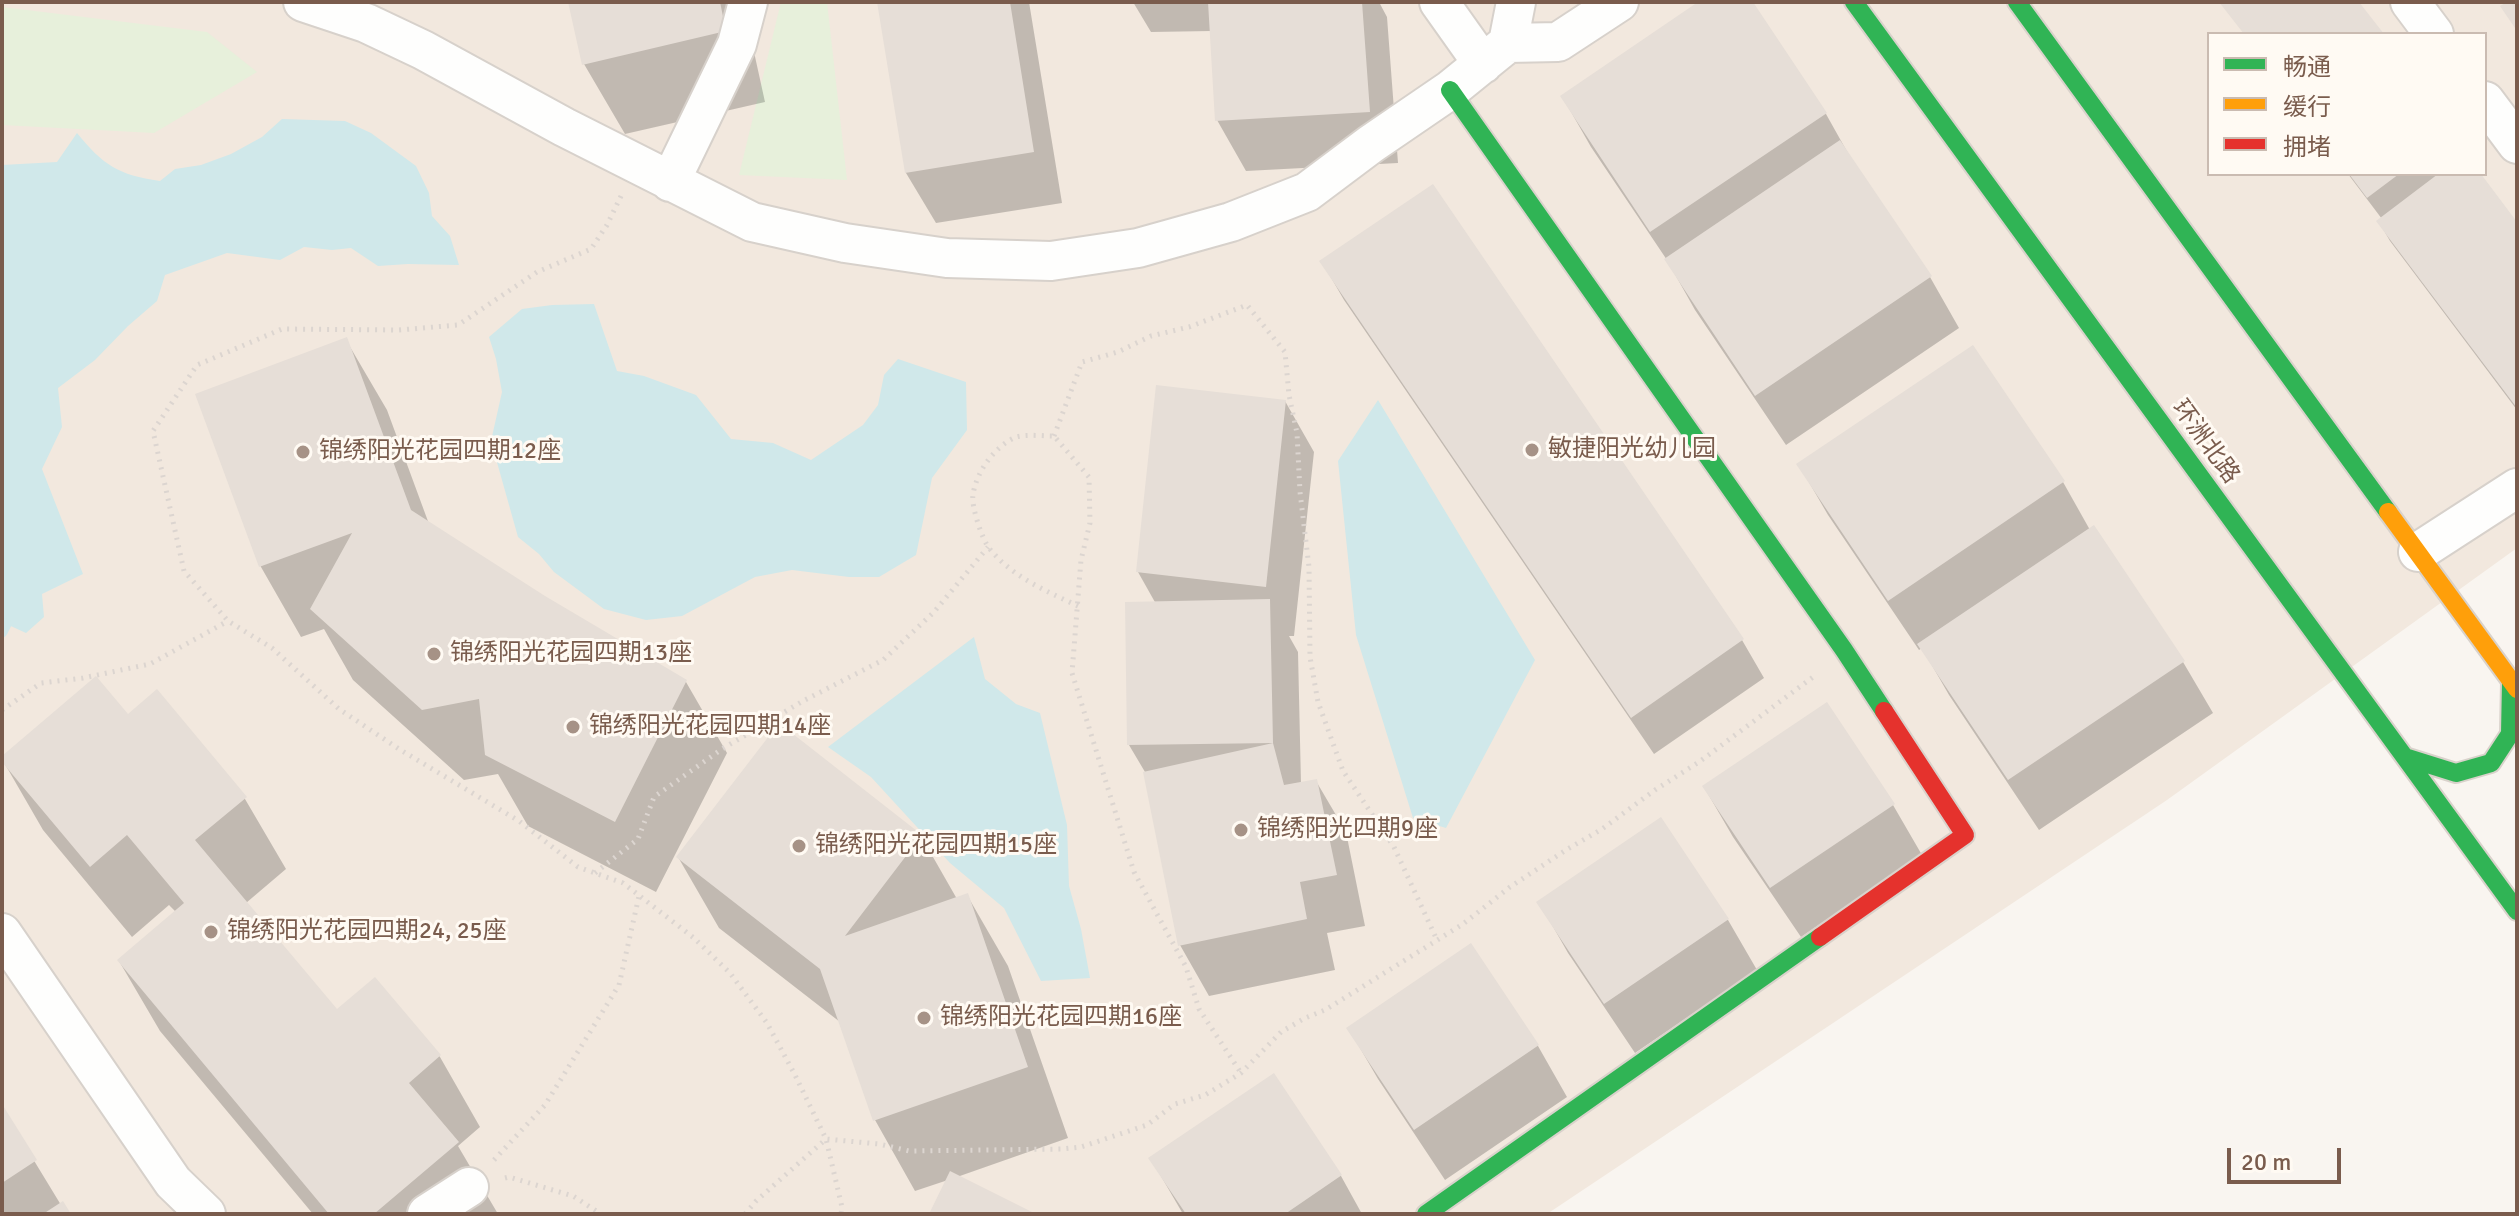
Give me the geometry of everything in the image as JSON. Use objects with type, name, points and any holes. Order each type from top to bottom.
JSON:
[{"type":"main road","name":"环洲北路","points":[[1854,2],[2517,911]]},
{"type":"main road","points":[[2017,2],[2514,685],[2510,734],[2491,763],[2456,773],[2405,757]]},
{"type":"main road","points":[[1426,1214],[1965,835],[1844,650],[1450,90]]},
{"type":"street","points":[[303,2],[395,36],[670,182],[752,222],[828,240],[947,258],[1051,261],[1138,248],[1231,222],[1307,192],[1450,90],[1496,53],[1558,42],[1619,2]]},
{"type":"street","points":[[670,182],[737,44],[748,2]]},
{"type":"street","points":[[1439,2],[1496,53]]},
{"type":"street","points":[[1496,53],[1516,2]]},
{"type":"street","points":[[2410,2],[2432,32]]},
{"type":"street","points":[[2418,552],[2517,488]]},
{"type":"street","points":[[2,933],[173,1182],[206,1214]]},
{"type":"street","points":[[427,1214],[469,1187]]},
{"type":"path","points":[[637,164],[607,225],[591,249],[537,272],[458,325],[399,330],[282,329],[197,365],[153,431],[184,571],[228,621],[272,648],[339,709],[399,749],[519,821],[578,867],[623,883],[694,938],[730,973],[767,1023],[826,1139],[841,1214]]},
{"type":"path","points":[[1054,436],[1082,362],[1118,352],[1151,336],[1189,327],[1247,305],[1285,352],[1297,433],[1309,567],[1310,657],[1318,702],[1343,771],[1394,847],[1437,940]]},
{"type":"path","points":[[1078,606],[1021,578],[988,547],[976,516],[973,496],[983,468],[997,448],[1019,436],[1054,436],[1089,477],[1090,523],[1081,560],[1078,606],[1072,673],[1134,872],[1186,967],[1199,1009],[1241,1073]]},
{"type":"path","points":[[595,873],[638,839],[654,797],[722,749],[803,701],[883,660],[934,612],[988,547]]},
{"type":"path","points":[[2,710],[41,683],[150,664],[228,621]]},
{"type":"path","points":[[745,1214],[826,1139],[879,1144],[909,1151],[1046,1150],[1081,1147],[1147,1125],[1175,1104],[1205,1095],[1241,1073],[1281,1032],[1325,1010],[1437,940],[1510,887],[1602,829],[1699,762],[1844,650]]},
{"type":"path","points":[[469,1187],[545,1105],[604,1011],[619,985],[639,896]]},
{"type":"path","points":[[469,1187],[509,1177],[573,1196],[601,1214]]},
{"type":"shaded area","points":[[2,2],[2517,2],[2517,548],[2167,800],[1547,1214],[2,1214]]},
{"type":"green space","points":[[781,2],[827,2],[847,180],[739,175]]},
{"type":"green space","points":[[2,7],[207,32],[257,72],[154,133],[2,125]]},
{"type":"water","points":[[282,119],[345,121],[371,133],[416,166],[429,193],[432,216],[450,236],[459,265],[378,266],[351,248],[332,250],[304,247],[280,260],[227,253],[165,275],[157,301],[95,360],[58,388],[62,427],[42,469],[83,574],[42,594],[44,617],[26,633],[2,622],[2,165],[57,162],[77,133],[112,167],[160,181],[175,169],[201,165],[231,154],[262,137]]},
{"type":"water","points":[[594,304],[617,371],[644,376],[696,395],[731,439],[773,443],[811,460],[863,425],[878,405],[884,375],[898,359],[966,382],[967,430],[932,478],[916,555],[879,577],[849,577],[792,570],[755,577],[682,616],[646,620],[604,609],[554,572],[539,554],[518,537],[491,441],[502,392],[489,337],[522,309]]},
{"type":"water","points":[[1378,400],[1535,660],[1446,828],[1413,818],[1356,635],[1338,461]]},
{"type":"water","points":[[974,637],[985,679],[1016,704],[1040,713],[1067,825],[1069,886],[1090,978],[1041,981],[1004,908],[950,863],[871,777],[828,747]]},
{"type":"building","points":[[568,2],[720,2],[726,31],[582,65]]},
{"type":"building","points":[[877,2],[1010,2],[1034,152],[905,173]]},
{"type":"building","points":[[1208,2],[1362,2],[1370,112],[1215,121]]},
{"type":"building","points":[[1698,2],[1753,2],[1827,113],[1650,232],[1560,96]]},
{"type":"building","points":[[2219,2],[2359,2],[2382,32],[2242,32]]},
{"type":"building","points":[[2517,2],[2517,31],[2500,6]]},
{"type":"building","points":[[1840,140],[1932,276],[1755,396],[1664,259]]},
{"type":"building","points":[[2350,176],[2396,176],[2367,198]]},
{"type":"building","points":[[2435,176],[2482,176],[2517,222],[2517,408],[2376,221]]},
{"type":"building","name":"敏捷阳光幼儿园","points":[[1433,184],[1744,639],[1631,718],[1319,261]]},
{"type":"building","points":[[347,337],[411,510],[545,596],[687,680],[615,822],[485,755],[479,699],[422,710],[310,609],[352,533],[259,567],[195,394]]},
{"type":"building","points":[[1973,345],[2065,481],[1888,601],[1796,464]]},
{"type":"building","points":[[1156,385],[1286,400],[1266,587],[1136,572]]},
{"type":"building","points":[[2094,525],[2185,661],[2008,780],[1917,644]]},
{"type":"building","points":[[1270,599],[1273,743],[1127,745],[1125,602]]},
{"type":"building","name":"锦绣阳光花园四期24, 25座","points":[[96,676],[128,714],[157,689],[247,797],[195,840],[337,1009],[375,977],[441,1055],[409,1083],[459,1142],[374,1214],[329,1214],[117,960],[184,903],[127,835],[90,867],[2,762],[2,756]]},
{"type":"building","points":[[1827,702],[1895,804],[1770,888],[1702,786]]},
{"type":"building","points":[[779,723],[922,835],[845,936],[968,893],[1028,1067],[873,1121],[820,969],[676,857]]},
{"type":"building","name":"锦绣阳光四期9座","points":[[1273,743],[1284,785],[1317,779],[1337,875],[1300,882],[1307,919],[1178,946],[1143,772]]},
{"type":"building","points":[[1661,817],[1729,919],[1604,1004],[1536,902]]},
{"type":"building","points":[[1471,943],[1539,1045],[1414,1130],[1346,1028]]},
{"type":"building","points":[[1274,1073],[1342,1175],[1285,1214],[1186,1214],[1148,1158]]},
{"type":"building","points":[[2,1104],[37,1160],[2,1183]]},
{"type":"building","points":[[950,1171],[1036,1214],[929,1214]]},
{"type":"building","points":[[63,1201],[71,1214],[43,1214]]},
{"type":"waterway","points":[[2,632],[6,624]]},
{"type":"traffic: fast","points":[[1854,2],[2517,911]]},
{"type":"traffic: fast","points":[[2017,2],[2388,512]]},
{"type":"traffic: fast","points":[[1450,90],[1884,711]]},
{"type":"traffic: fast","points":[[2405,757],[2456,773],[2491,763],[2510,734],[2511,682]]},
{"type":"traffic: fast","points":[[1426,1214],[1820,937]]},
{"type":"traffic: slow","points":[[2388,512],[2517,689]]},
{"type":"traffic: jam","points":[[1820,937],[1965,835],[1884,711]]},
{"type":"place","name":"敏捷阳光幼儿园","points":[[1532,450]]},
{"type":"place","name":"锦绣阳光花园四期12座","points":[[303,452]]},
{"type":"place","name":"锦绣阳光花园四期13座","points":[[434,654]]},
{"type":"place","name":"锦绣阳光花园四期14座","points":[[573,727]]},
{"type":"place","name":"锦绣阳光四期9座","points":[[1241,830]]},
{"type":"place","name":"锦绣阳光花园四期15座","points":[[799,846]]},
{"type":"place","name":"锦绣阳光花园四期24, 25座","points":[[211,932]]},
{"type":"place","name":"锦绣阳光花园四期16座","points":[[924,1018]]}]
